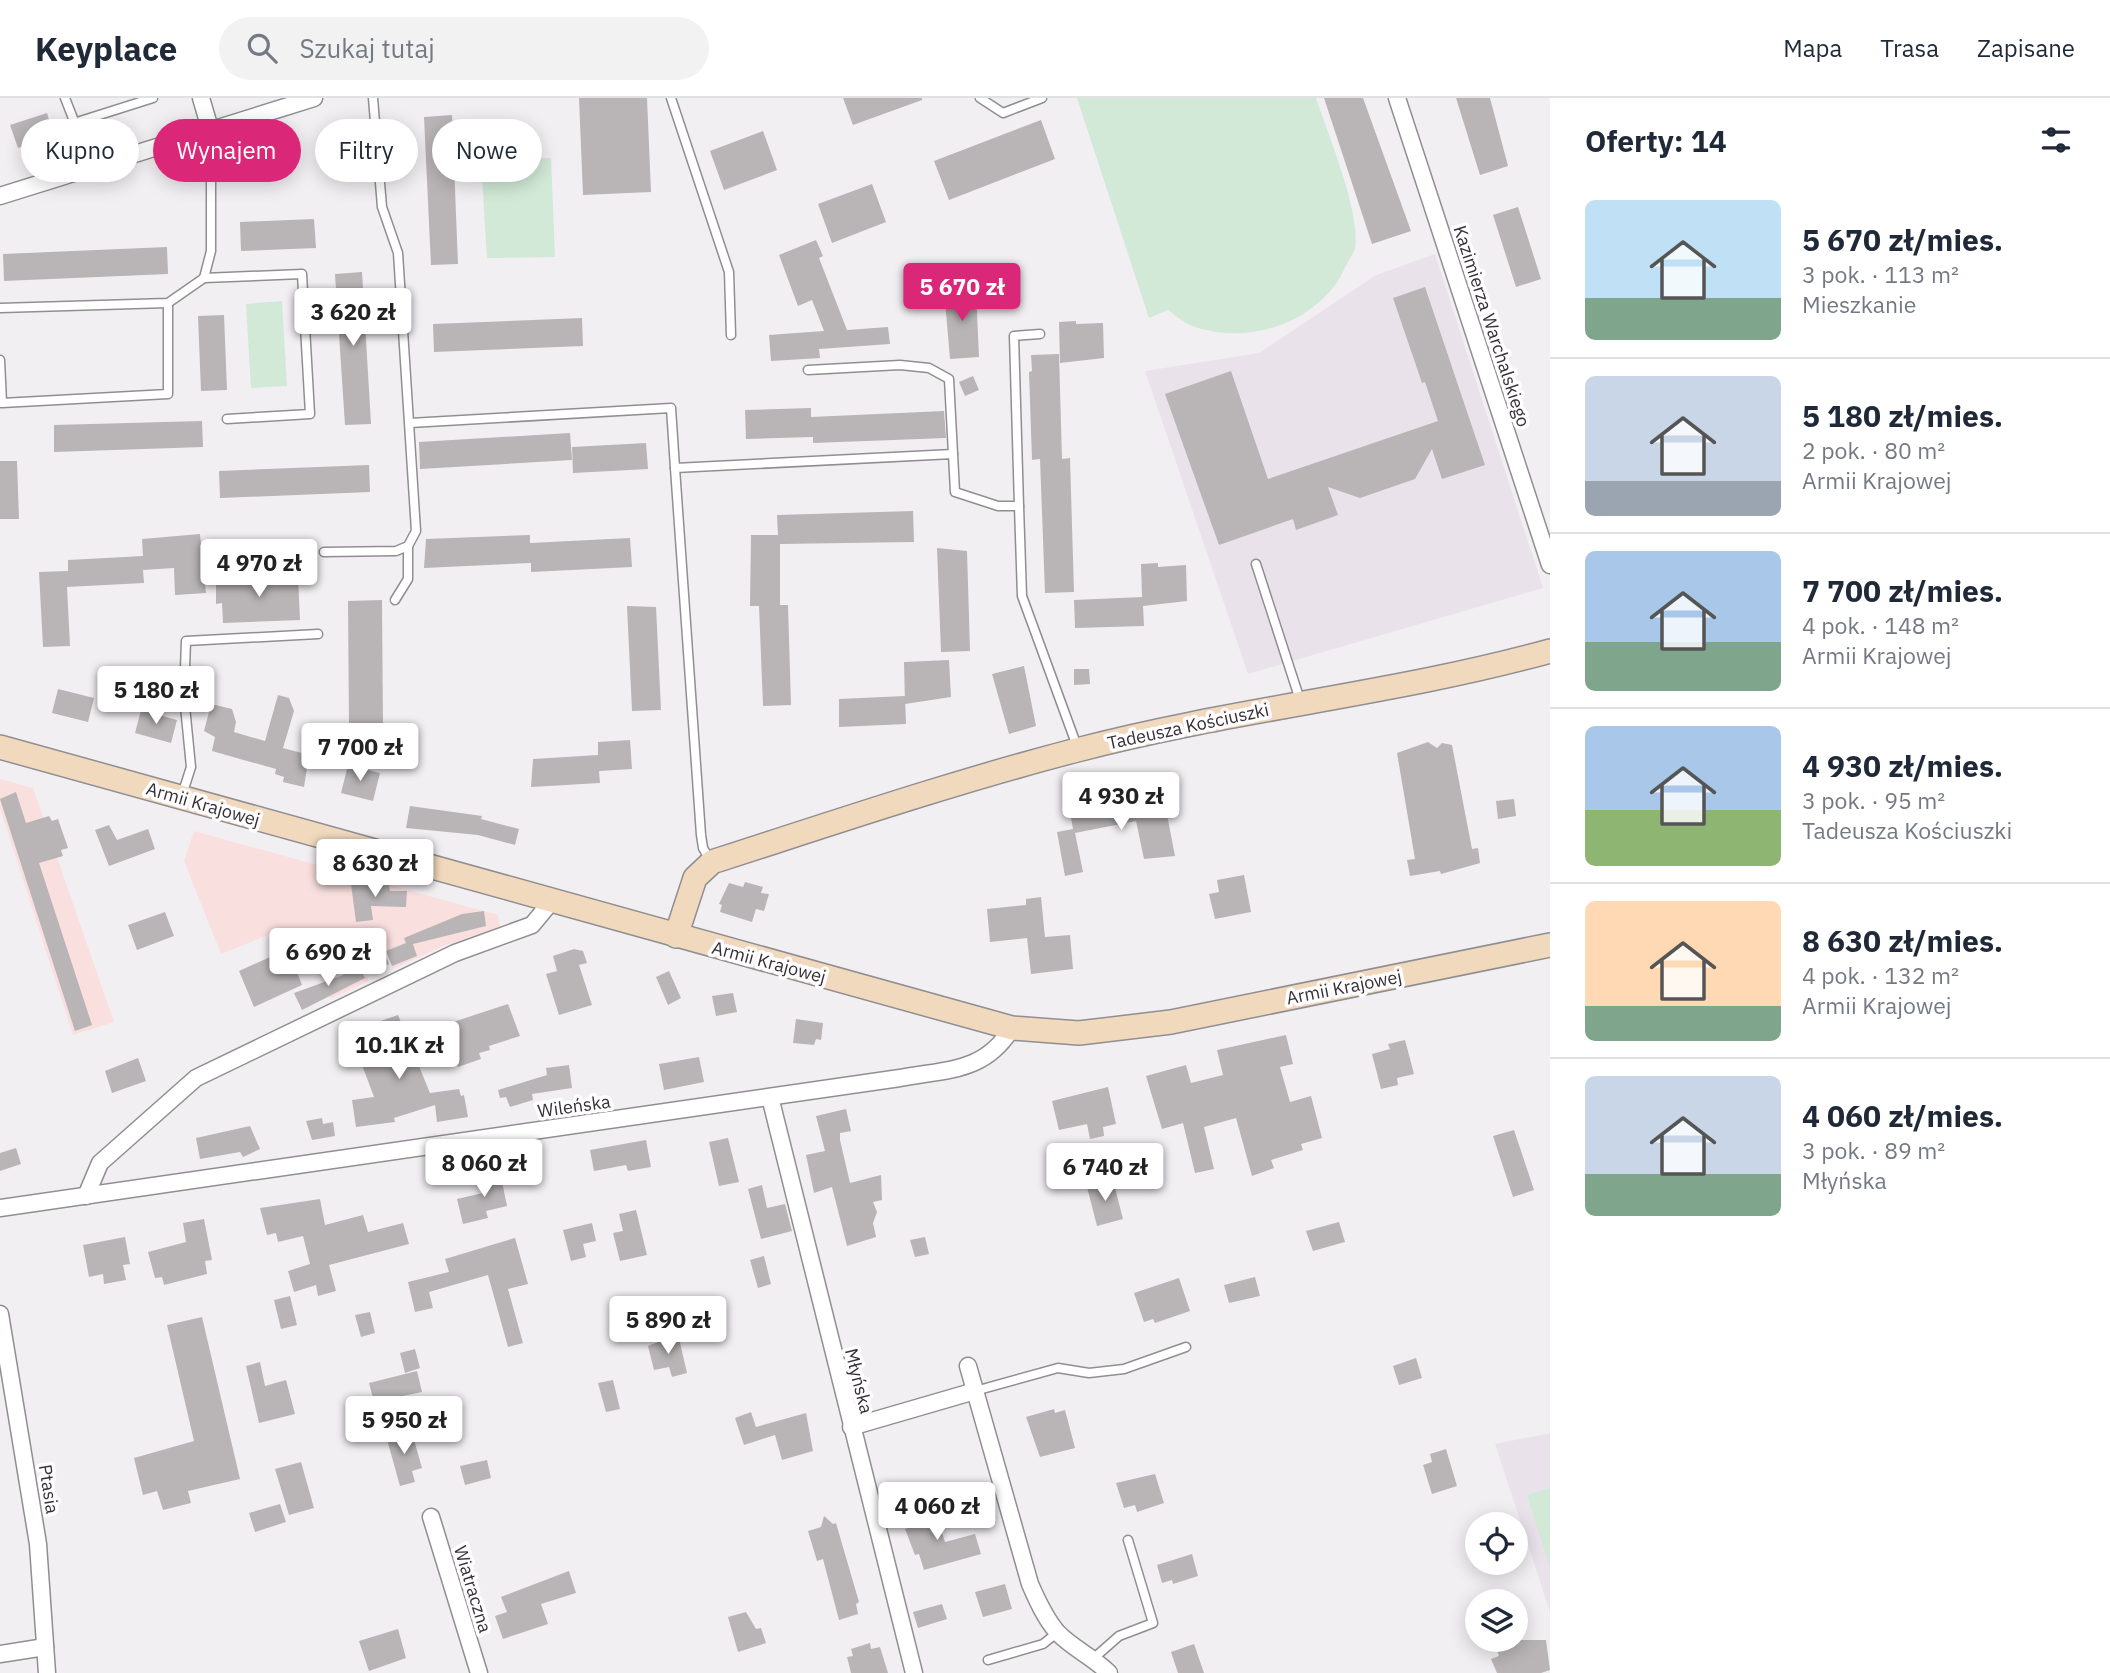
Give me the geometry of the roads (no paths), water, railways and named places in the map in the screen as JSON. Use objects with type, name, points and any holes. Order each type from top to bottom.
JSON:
[{"type":"main road","name":"Tadeusza Kościuszki","points":[[712,862],[844,819],[1078,750],[1300,703],[1404,685],[1550,650]]},
{"type":"main road","name":"Armii Krajowej","points":[[0,747],[1012,1028],[1053,1033],[1088,1032],[1171,1022],[1550,945]]},
{"type":"main road","points":[[676,936],[695,878],[712,862]]},
{"type":"street","points":[[201,98],[207,119]]},
{"type":"street","points":[[250,119],[314,98]]},
{"type":"street","name":"Kazimierza Warchalskiego","points":[[1397,98],[1550,565]]},
{"type":"street","points":[[0,196],[48,182]]},
{"type":"street","points":[[86,1196],[100,1163],[196,1078],[444,958],[532,925],[551,902]]},
{"type":"street","name":"Wileńska","points":[[0,1209],[900,1079],[972,1064],[1000,1048],[1012,1028]]},
{"type":"street","name":"Młyńska","points":[[770,1097],[850,1427],[914,1673]]},
{"type":"street","name":"Ptasia","points":[[0,1314],[38,1544],[47,1673]]},
{"type":"street","points":[[968,1366],[1030,1584],[1042,1611],[1058,1632],[1094,1658],[1109,1673]]},
{"type":"street","points":[[850,1427],[975,1391]]},
{"type":"street","name":"Wiatraczna","points":[[431,1517],[479,1673]]},
{"type":"street","points":[[0,1654],[45,1647]]},
{"type":"lane","points":[[65,98],[73,119]]},
{"type":"lane","points":[[87,119],[153,98]]},
{"type":"lane","points":[[373,98],[382,207],[398,253],[416,531],[408,546],[408,579],[395,600]]},
{"type":"lane","points":[[671,98],[729,272],[731,335]]},
{"type":"lane","points":[[979,98],[1003,113],[1042,98]]},
{"type":"lane","points":[[204,278],[211,251],[211,182]]},
{"type":"lane","points":[[0,308],[168,303],[204,278],[302,274],[310,414],[227,419]]},
{"type":"lane","points":[[0,360],[2,403],[168,394],[168,303]]},
{"type":"lane","points":[[1040,334],[1014,336],[1022,596],[1078,750]]},
{"type":"lane","points":[[808,370],[900,365],[929,368],[949,379],[955,492],[998,506],[1019,506]]},
{"type":"lane","points":[[410,423],[671,408],[701,835],[703,848],[712,862]]},
{"type":"lane","points":[[675,468],[953,454]]},
{"type":"lane","points":[[324,552],[396,551],[408,546]]},
{"type":"lane","points":[[1256,564],[1300,703]]},
{"type":"lane","points":[[181,798],[191,767],[184,696],[186,640],[318,634]]},
{"type":"lane","points":[[975,1391],[1058,1368],[1089,1373],[1124,1369],[1186,1347]]},
{"type":"lane","points":[[1094,1658],[1119,1636],[1153,1623],[1128,1541]]},
{"type":"lane","points":[[988,1660],[1043,1644],[1058,1632]]}]
